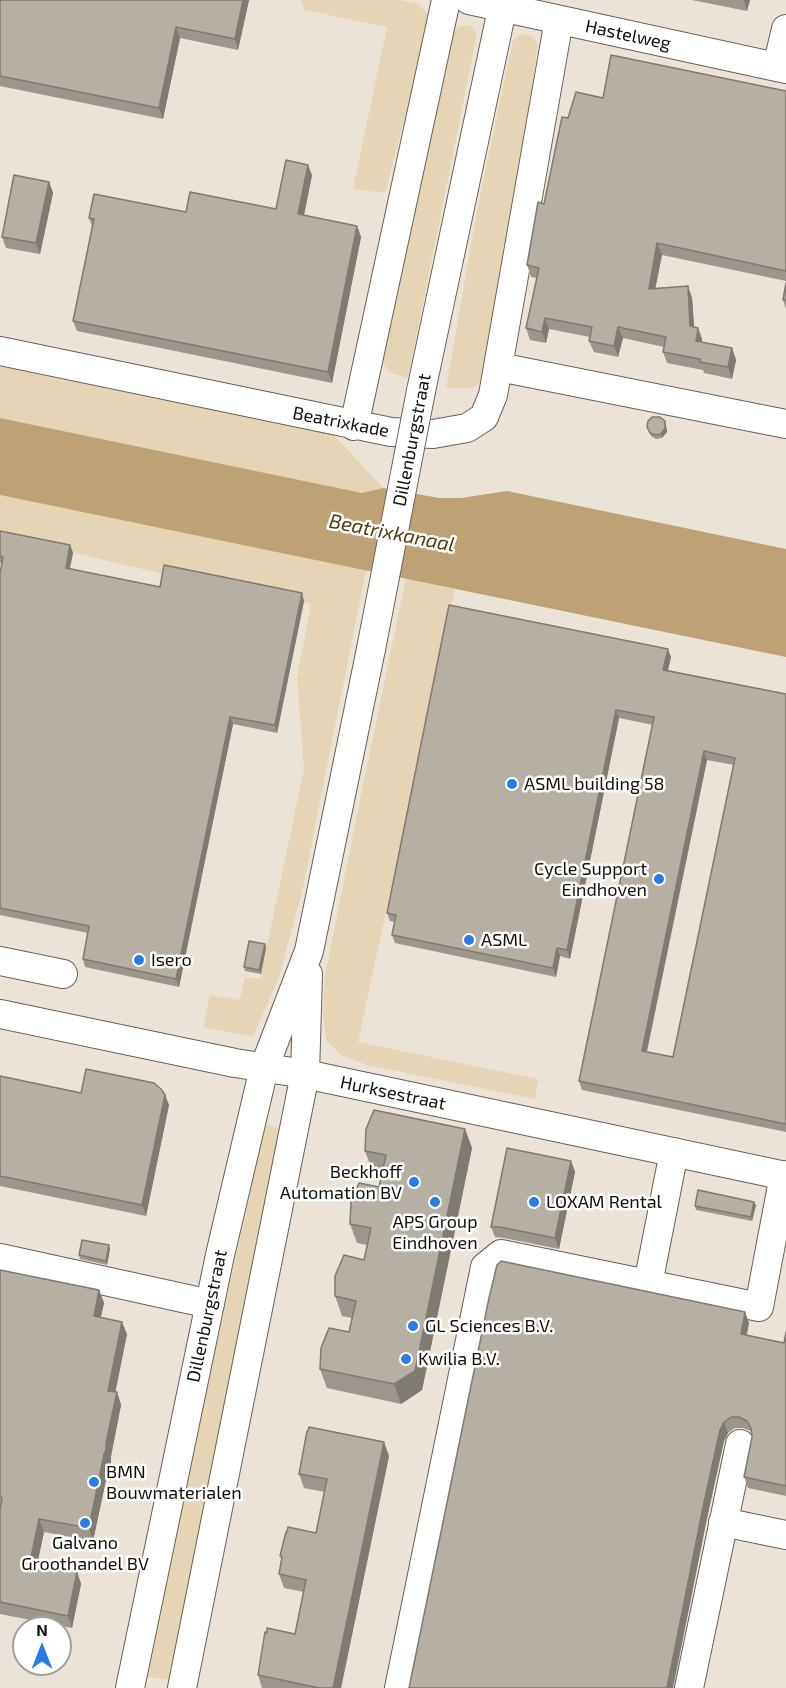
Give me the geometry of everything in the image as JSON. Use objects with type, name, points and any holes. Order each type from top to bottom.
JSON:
[{"type":"street","points":[[354,426],[446,0]]},
{"type":"street","name":"Hastelweg","points":[[469,0],[504,4],[559,20],[781,68]]},
{"type":"street","name":"Dillenburgstraat","points":[[182,1688],[304,1074],[309,951],[421,391],[504,4]]},
{"type":"street","points":[[559,20],[499,367],[786,424]]},
{"type":"street","points":[[781,68],[786,29]]},
{"type":"street","name":"Beatrixkade","points":[[0,351],[354,426],[391,432],[433,434],[467,428],[484,417],[493,395],[499,367]]},
{"type":"street","name":"Dillenburgstraat","points":[[130,1688],[210,1304],[264,1068],[309,951]]},
{"type":"street","points":[[0,961],[63,975]]},
{"type":"street","name":"Hurksestraat","points":[[0,1014],[264,1068],[304,1074],[785,1175]]},
{"type":"street","points":[[648,1284],[674,1152]]},
{"type":"street","points":[[399,1688],[485,1267],[501,1254],[759,1307],[785,1175]]},
{"type":"street","points":[[0,1258],[210,1304]]},
{"type":"street","points":[[689,1688],[740,1444]]},
{"type":"street","points":[[723,1522],[786,1535]]},
{"type":"shaded area","points":[[301,0],[400,0],[418,4],[431,18],[385,193],[353,189],[387,27],[304,10]]},
{"type":"shaded area","points":[[470,25],[477,34],[408,378],[391,373],[381,362],[453,32],[459,26]]},
{"type":"shaded area","points":[[521,34],[531,36],[538,43],[484,381],[472,388],[446,388],[478,206],[513,40]]},
{"type":"shaded area","points":[[0,365],[332,433],[383,488],[362,493],[0,418]]},
{"type":"shaded area","points":[[0,495],[366,570],[303,888],[279,977],[253,1037],[203,1027],[210,995],[240,1000],[245,977],[260,979],[304,769],[297,678],[311,604],[0,538]]},
{"type":"shaded area","points":[[406,578],[455,589],[358,1042],[538,1079],[535,1099],[367,1065],[341,1055],[326,1040],[323,1015],[325,976]]},
{"type":"shaded area","points":[[265,1125],[283,1129],[171,1680],[148,1677],[175,1534]]},
{"type":"water","name":"Beatrixkanaal","points":[[0,418],[362,493],[383,488],[439,498],[461,498],[507,491],[786,549],[786,657],[0,495]]},
{"type":"building","points":[[0,0],[243,0],[235,39],[176,27],[159,108],[0,76]]},
{"type":"building","points":[[611,55],[786,91],[786,271],[657,243],[649,289],[688,286],[690,326],[698,328],[696,341],[732,348],[728,367],[663,352],[666,337],[618,327],[614,346],[589,341],[592,327],[545,318],[542,332],[526,328],[539,268],[527,265],[538,202],[544,204],[562,117],[568,118],[576,92],[603,98]]},
{"type":"building","points":[[286,160],[308,165],[298,214],[357,226],[328,372],[73,321],[94,219],[89,218],[94,194],[186,212],[190,192],[276,209]]},
{"type":"building","points":[[14,175],[49,182],[36,243],[2,237]]},
{"type":"building","points":[[786,283],[786,300],[783,300]]},
{"type":"building","points":[[652,417],[660,417],[665,421],[665,428],[661,434],[650,433],[647,427]]},
{"type":"building","points":[[0,531],[70,545],[66,568],[160,587],[164,565],[302,593],[275,725],[230,717],[176,979],[83,959],[89,926],[0,908],[0,573],[3,557],[0,556]]},
{"type":"building","points":[[449,605],[668,649],[663,670],[786,694],[786,1124],[579,1081],[654,717],[616,710],[567,950],[557,948],[553,968],[392,935],[396,915],[387,913]],"holes":[[[704,751],[735,758],[673,1057],[642,1051]]]},
{"type":"building","points":[[249,941],[265,944],[259,970],[244,967]]},
{"type":"building","points":[[86,1069],[154,1083],[165,1095],[142,1205],[0,1176],[0,1076],[81,1093]]},
{"type":"building","points":[[374,1110],[465,1129],[415,1371],[394,1384],[320,1369],[321,1348],[329,1328],[349,1332],[356,1301],[335,1296],[335,1276],[344,1255],[364,1260],[371,1228],[350,1224],[351,1202],[359,1183],[379,1187],[386,1155],[365,1151],[366,1129]]},
{"type":"building","points":[[507,1148],[571,1161],[555,1238],[491,1227]]},
{"type":"building","points":[[698,1190],[754,1202],[751,1217],[695,1206]]},
{"type":"building","points":[[82,1240],[109,1245],[106,1261],[79,1255]]},
{"type":"building","points":[[501,1261],[745,1312],[741,1334],[784,1343],[786,1332],[786,1486],[744,1477],[752,1437],[751,1428],[747,1421],[739,1417],[731,1417],[724,1422],[720,1430],[703,1507],[667,1688],[409,1688],[489,1298],[497,1265]]},
{"type":"building","points":[[0,1270],[99,1290],[94,1316],[122,1322],[108,1391],[117,1392],[89,1528],[39,1519],[30,1562],[77,1572],[68,1616],[0,1602],[2,1498],[0,1497]]},
{"type":"building","points":[[309,1427],[384,1442],[333,1688],[319,1688],[258,1675],[267,1628],[295,1634],[306,1580],[279,1574],[282,1557],[280,1556],[288,1527],[316,1533],[327,1479],[299,1474]]},
{"type":"place","name":"ASML building 58","points":[[512,784]]},
{"type":"place","name":"Cycle Support Eindhoven","points":[[659,879]]},
{"type":"place","name":"ASML","points":[[469,940]]},
{"type":"place","name":"Isero","points":[[139,960]]},
{"type":"place","name":"Beckhoff Automation BV","points":[[414,1182]]},
{"type":"place","name":"APS Group Eindhoven","points":[[435,1202]]},
{"type":"place","name":"LOXAM Rental","points":[[534,1202]]},
{"type":"place","name":"GL Sciences B.V.","points":[[413,1326]]},
{"type":"place","name":"Kwilia B.V.","points":[[406,1359]]},
{"type":"place","name":"BMN Bouwmaterialen","points":[[94,1482]]},
{"type":"place","name":"Galvano Groothandel BV","points":[[85,1523]]}]
